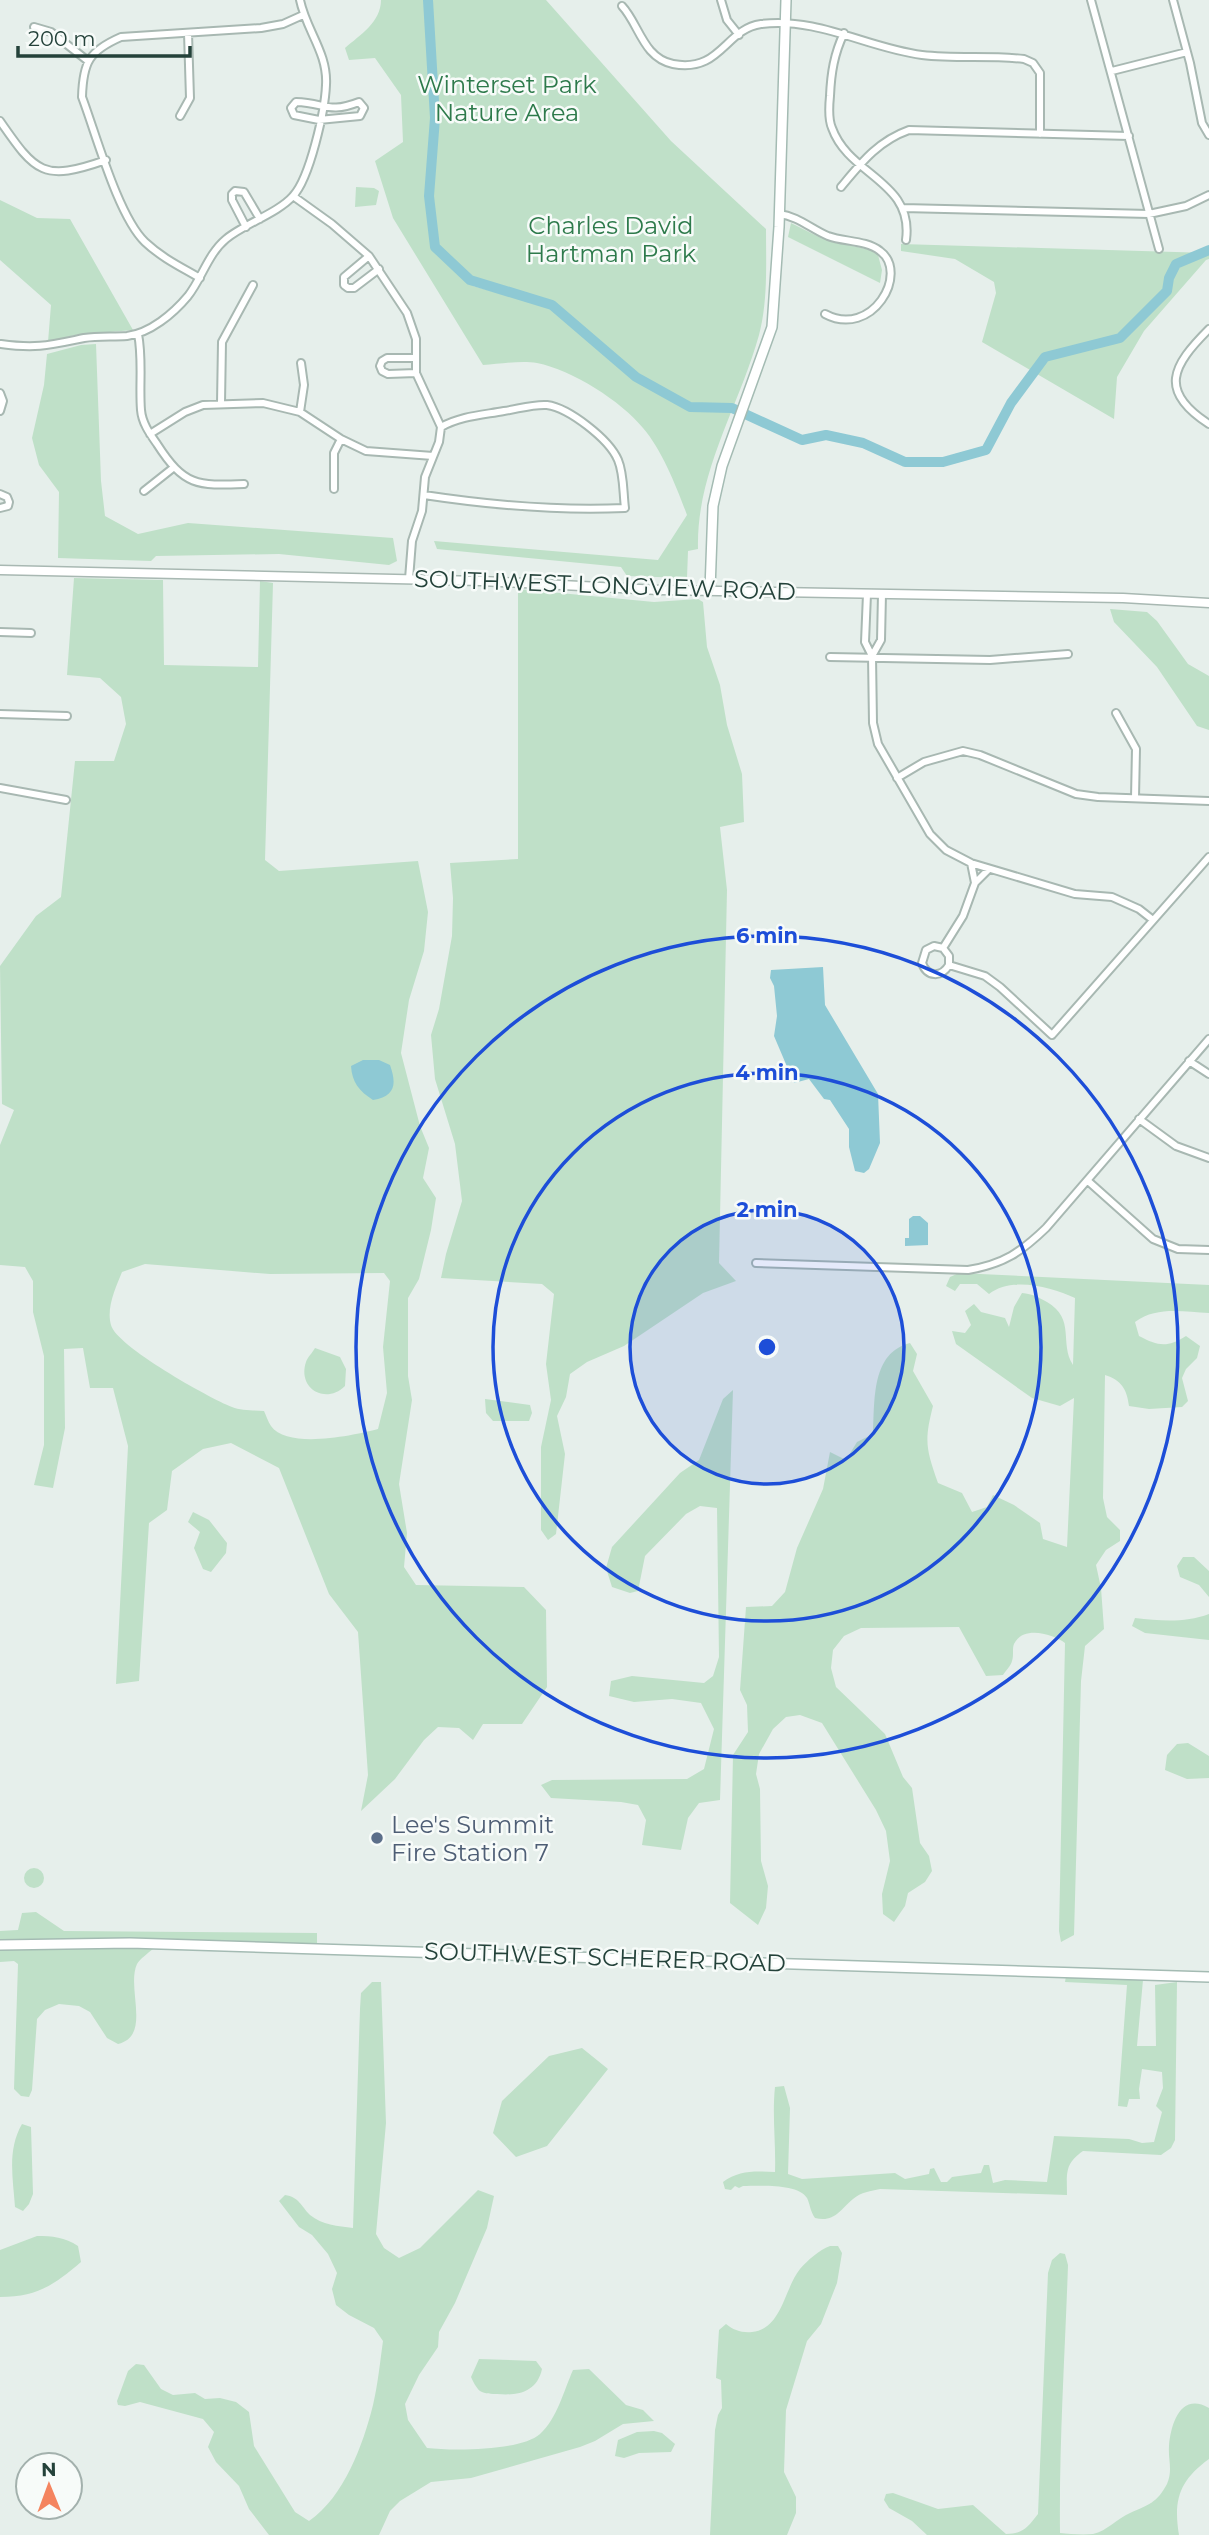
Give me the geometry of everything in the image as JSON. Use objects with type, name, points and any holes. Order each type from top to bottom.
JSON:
[{"type":"main road","points":[[710,590],[713,506],[722,466],[772,327],[779,227],[786,0]]},
{"type":"main road","name":"SOUTHWEST SCHERER ROAD","points":[[0,1945],[158,1944],[1209,1977]]},
{"type":"street","points":[[0,344],[30,348],[85,338],[138,334],[158,324],[186,298],[201,278],[211,255],[226,239],[293,196],[310,163],[326,88],[326,65],[303,15],[300,0]]},
{"type":"street","points":[[721,0],[723,14],[739,35]]},
{"type":"street","points":[[1091,0],[1159,248]]},
{"type":"street","points":[[1173,0],[1202,123],[1209,135]]},
{"type":"street","points":[[622,6],[630,14],[650,51],[669,63],[688,65],[706,62],[739,35],[759,24],[825,27],[877,45],[923,55],[1024,59],[1033,63],[1040,74],[1040,134]]},
{"type":"street","points":[[201,278],[163,258],[143,240],[130,221],[82,97],[83,75],[88,61],[104,44],[121,37],[261,28],[282,24],[303,15]]},
{"type":"street","points":[[34,27],[51,32],[88,61]]},
{"type":"street","points":[[180,116],[190,98],[188,33]]},
{"type":"street","points":[[844,33],[832,64],[829,107],[831,127],[840,145],[896,196],[903,208],[907,225],[906,240]]},
{"type":"street","points":[[1112,71],[1187,52]]},
{"type":"street","points":[[296,102],[328,109],[348,107],[359,102],[364,108],[360,116],[319,120],[294,114],[290,108],[292,104],[296,102]]},
{"type":"street","points":[[0,121],[25,157],[43,169],[64,172],[106,160]]},
{"type":"street","points":[[841,187],[873,149],[891,136],[909,130],[1129,136]]},
{"type":"street","points":[[246,227],[232,200],[235,191],[244,192],[260,219]]},
{"type":"street","points":[[903,208],[1149,214],[1186,206],[1209,195]]},
{"type":"street","points":[[293,196],[332,224],[369,256],[407,313],[416,339],[415,373],[441,428],[439,442],[425,477],[424,495],[412,541],[409,579]]},
{"type":"street","points":[[779,214],[791,216],[831,237],[875,248],[888,260],[890,276],[876,307],[862,317],[851,320],[839,320],[825,314]]},
{"type":"street","points":[[369,256],[344,277],[344,285],[354,288],[379,269]]},
{"type":"street","points":[[221,403],[222,342],[253,285]]},
{"type":"street","points":[[1209,329],[1182,359],[1175,376],[1178,397],[1191,412],[1209,424]]},
{"type":"street","points":[[138,334],[141,348],[141,413],[150,434],[173,468],[184,478],[203,484],[244,484]]},
{"type":"street","points":[[414,358],[387,358],[380,366],[382,371],[388,374],[415,373]]},
{"type":"street","points":[[300,412],[304,385],[301,363]]},
{"type":"street","points":[[0,393],[3,401],[0,411]]},
{"type":"street","points":[[150,434],[185,412],[202,405],[263,403],[300,412],[341,439],[366,451],[433,456]]},
{"type":"street","points":[[424,495],[461,501],[551,508],[625,508],[620,463],[612,448],[599,435],[563,410],[547,405],[528,407],[456,419],[441,428]]},
{"type":"street","points":[[334,489],[334,453],[341,439]]},
{"type":"street","points":[[144,491],[173,468]]},
{"type":"street","points":[[0,494],[7,497],[9,502],[8,506],[0,508]]},
{"type":"street","name":"SOUTHWEST LONGVIEW ROAD","points":[[0,570],[409,579],[867,594],[1123,598],[1209,603]]},
{"type":"street","points":[[867,594],[865,642],[872,656],[873,723],[877,744],[930,834],[946,850],[971,863],[1075,894],[1112,897],[1139,909],[1153,920]]},
{"type":"street","points":[[872,656],[881,640],[882,594]]},
{"type":"street","points":[[0,632],[31,633]]},
{"type":"street","points":[[830,657],[990,660],[1068,654]]},
{"type":"street","points":[[1116,713],[1136,749],[1135,798]]},
{"type":"street","points":[[0,714],[67,716]]},
{"type":"street","points":[[897,778],[924,762],[963,751],[980,755],[1076,794],[1209,801]]},
{"type":"street","points":[[0,788],[66,800]]},
{"type":"street","points":[[949,965],[985,976],[1052,1035],[1209,857]]},
{"type":"street","points":[[971,863],[975,883]]},
{"type":"street","points":[[943,948],[963,916],[975,883],[989,869]]},
{"type":"street","points":[[934,946],[943,948],[949,956],[949,965],[939,974],[926,971],[922,963],[923,954],[934,946]]},
{"type":"street","points":[[756,1263],[968,1270],[987,1267],[1010,1258],[1025,1248],[1088,1181],[1209,1039]]},
{"type":"street","points":[[1189,1062],[1209,1074]]},
{"type":"street","points":[[1139,1119],[1176,1146],[1209,1158]]},
{"type":"street","points":[[1088,1181],[1153,1239],[1178,1249],[1209,1250]]},
{"type":"green space","points":[[381,0],[425,0],[433,118],[427,197],[432,245],[435,251],[473,286],[548,307],[596,345],[585,331],[552,306],[470,280],[435,247],[429,196],[436,137],[428,0],[546,0],[671,141],[766,229],[762,322],[751,362],[711,466],[699,521],[698,549],[688,551],[687,578],[627,576],[621,567],[437,549],[434,541],[658,560],[687,515],[668,470],[650,437],[634,418],[609,397],[565,372],[537,363],[483,365],[393,218],[375,161],[403,142],[401,95],[375,58],[349,60],[345,48],[374,21]]},
{"type":"green space","points":[[356,187],[379,191],[376,205],[355,207]]},
{"type":"green space","points":[[0,200],[37,218],[70,219],[133,330],[75,335],[48,342],[51,305],[0,260]]},
{"type":"green space","points":[[791,223],[823,239],[870,250],[878,255],[882,270],[880,283],[788,237]]},
{"type":"green space","points":[[901,244],[1209,253],[1209,259],[1144,331],[1117,377],[1114,419],[982,342],[996,293],[994,282],[955,259],[901,251]]},
{"type":"green space","points":[[96,344],[101,481],[105,516],[138,534],[188,523],[393,538],[397,561],[389,565],[279,554],[156,556],[151,561],[58,558],[59,492],[39,465],[32,438],[44,385],[47,354]]},
{"type":"green space","points":[[74,578],[163,580],[164,665],[258,667],[260,581],[273,583],[265,860],[279,871],[418,861],[428,912],[424,951],[409,1000],[401,1053],[420,1126],[429,1148],[423,1178],[436,1198],[419,1279],[408,1298],[408,1376],[412,1400],[399,1484],[407,1533],[404,1567],[416,1585],[524,1587],[546,1610],[547,1687],[522,1724],[483,1724],[473,1740],[459,1728],[438,1727],[424,1740],[395,1779],[361,1811],[368,1775],[358,1632],[329,1594],[279,1468],[231,1443],[203,1449],[172,1471],[167,1510],[149,1523],[139,1681],[116,1684],[128,1446],[113,1388],[90,1388],[83,1348],[64,1349],[65,1428],[53,1488],[34,1485],[44,1445],[44,1356],[33,1312],[33,1281],[25,1267],[0,1265],[0,1145],[14,1110],[2,1104],[0,966],[36,916],[61,897],[75,761],[114,761],[126,724],[121,697],[100,678],[67,675]],"holes":[[[145,1264],[270,1274],[384,1273],[390,1281],[383,1347],[387,1393],[378,1429],[322,1439],[306,1439],[280,1433],[271,1426],[264,1411],[236,1408],[185,1383],[145,1358],[117,1334],[111,1325],[111,1305],[122,1272]]]},
{"type":"green space","points":[[518,589],[654,602],[698,599],[703,602],[707,647],[720,685],[727,725],[742,774],[744,822],[720,827],[727,890],[719,1263],[736,1281],[703,1293],[624,1346],[587,1362],[570,1374],[566,1397],[557,1416],[565,1454],[556,1534],[548,1540],[541,1530],[541,1447],[551,1400],[546,1364],[554,1294],[542,1284],[441,1278],[462,1201],[455,1144],[435,1079],[431,1035],[439,1009],[452,936],[450,863],[518,859]]},
{"type":"green space","points":[[1110,609],[1147,612],[1157,621],[1188,664],[1209,676],[1209,730],[1197,726],[1157,667],[1114,622]]},
{"type":"green space","points":[[959,1273],[1209,1285],[1209,1313],[1161,1312],[1135,1322],[1139,1336],[1152,1342],[1168,1344],[1186,1336],[1200,1346],[1197,1358],[1186,1369],[1182,1378],[1188,1401],[1182,1407],[1149,1409],[1129,1406],[1122,1386],[1105,1375],[1103,1498],[1107,1517],[1120,1530],[1120,1541],[1106,1550],[1096,1565],[1101,1588],[1104,1629],[1085,1646],[1081,1681],[1074,1935],[1061,1942],[1059,1931],[1065,1643],[1046,1634],[1024,1635],[1014,1644],[1013,1659],[1003,1675],[986,1676],[959,1627],[861,1628],[844,1636],[833,1650],[831,1668],[836,1687],[885,1734],[903,1777],[912,1788],[920,1843],[929,1856],[932,1871],[925,1882],[908,1893],[905,1906],[894,1922],[883,1914],[882,1894],[890,1861],[886,1831],[876,1810],[822,1723],[800,1715],[786,1717],[773,1729],[759,1754],[756,1774],[760,1789],[761,1861],[768,1886],[766,1908],[758,1925],[730,1903],[733,1755],[748,1732],[747,1705],[740,1690],[746,1607],[772,1606],[785,1592],[797,1548],[823,1489],[830,1452],[846,1460],[857,1442],[873,1434],[878,1380],[882,1367],[897,1348],[910,1343],[917,1354],[913,1371],[933,1406],[928,1428],[928,1445],[938,1483],[962,1493],[972,1512],[987,1507],[993,1495],[1014,1505],[1040,1523],[1043,1539],[1067,1547],[1074,1398],[1060,1406],[1032,1398],[956,1344],[952,1331],[965,1333],[971,1325],[965,1311],[974,1304],[981,1312],[1005,1318],[1009,1327],[1014,1307],[1022,1293],[1032,1295],[1047,1302],[1061,1316],[1073,1365],[1075,1298],[1055,1290],[1020,1284],[1009,1285],[989,1294],[977,1284],[960,1284],[955,1291],[946,1286],[950,1277]]},
{"type":"green space","points":[[315,1348],[340,1357],[346,1369],[345,1386],[338,1392],[322,1394],[309,1386],[304,1372],[306,1362]]},
{"type":"green space","points":[[733,1390],[720,1800],[699,1803],[688,1818],[681,1850],[642,1845],[646,1820],[638,1805],[551,1798],[541,1785],[552,1780],[687,1779],[704,1769],[714,1729],[701,1703],[672,1699],[634,1702],[609,1696],[611,1681],[632,1676],[704,1683],[713,1676],[719,1657],[717,1508],[700,1506],[686,1514],[645,1556],[638,1591],[630,1593],[612,1587],[606,1568],[612,1547],[680,1473],[699,1460],[723,1399]]},
{"type":"green space","points":[[485,1399],[530,1405],[532,1413],[529,1421],[493,1421],[486,1413]]},
{"type":"green space","points":[[193,1512],[209,1520],[227,1543],[226,1553],[211,1572],[203,1569],[194,1548],[200,1532],[188,1522]]},
{"type":"green space","points":[[1183,1557],[1194,1557],[1209,1571],[1209,1597],[1199,1585],[1180,1577],[1177,1566]]},
{"type":"green space","points":[[1209,1614],[1209,1640],[1145,1633],[1132,1626],[1135,1618],[1182,1620]]},
{"type":"green space","points":[[1188,1743],[1209,1756],[1209,1778],[1187,1779],[1165,1770],[1167,1755],[1177,1744]]},
{"type":"green space","points":[[30,1868],[38,1868],[44,1878],[38,1888],[30,1888],[24,1882],[24,1874]]},
{"type":"green space","points":[[36,1912],[64,1931],[317,1933],[317,1944],[167,1939],[0,1939],[0,1931],[18,1930],[22,1913]]},
{"type":"green space","points":[[0,1949],[153,1949],[138,1962],[134,1974],[134,2032],[118,2044],[107,2038],[90,2012],[79,2006],[59,2004],[45,2010],[37,2019],[32,2090],[29,2097],[21,2096],[14,2089],[18,1964],[14,1961],[0,1962]]},
{"type":"green space","points":[[1066,1976],[1143,1980],[1137,2046],[1156,2046],[1155,1985],[1177,1982],[1175,2140],[1171,2148],[1161,2155],[1083,2151],[1070,2165],[1067,2195],[880,2189],[859,2195],[827,2219],[815,2218],[807,2198],[795,2190],[767,2186],[735,2186],[731,2190],[725,2189],[723,2182],[735,2175],[775,2172],[775,2087],[784,2086],[790,2108],[788,2174],[802,2179],[895,2173],[905,2179],[929,2174],[930,2169],[934,2168],[941,2182],[947,2182],[952,2177],[981,2173],[984,2165],[989,2165],[993,2183],[1005,2180],[1047,2182],[1054,2136],[1154,2142],[1162,2112],[1156,2106],[1163,2088],[1162,2072],[1142,2069],[1140,2099],[1129,2099],[1127,2107],[1118,2106],[1127,1985],[1065,1982]]},
{"type":"green space","points":[[372,1982],[381,1982],[386,2123],[376,2234],[384,2248],[399,2258],[420,2248],[478,2190],[494,2196],[487,2228],[455,2303],[439,2332],[438,2347],[419,2375],[405,2404],[408,2420],[427,2448],[469,2449],[518,2444],[531,2440],[546,2428],[556,2412],[573,2370],[589,2369],[626,2405],[643,2410],[654,2421],[623,2424],[580,2447],[471,2478],[431,2482],[400,2501],[390,2511],[379,2535],[269,2535],[249,2509],[239,2486],[216,2462],[208,2447],[214,2432],[203,2419],[140,2402],[125,2406],[118,2405],[117,2401],[128,2371],[136,2364],[144,2365],[161,2389],[173,2395],[195,2393],[205,2399],[220,2398],[236,2402],[249,2412],[254,2446],[295,2512],[309,2521],[321,2511],[342,2484],[358,2453],[369,2420],[383,2341],[374,2328],[336,2305],[332,2289],[337,2273],[328,2254],[312,2235],[299,2227],[279,2201],[285,2195],[290,2196],[320,2221],[353,2228],[361,1993]]},
{"type":"green space","points":[[582,2048],[608,2069],[547,2146],[516,2157],[493,2133],[502,2101],[549,2056]]},
{"type":"green space","points":[[22,2124],[31,2127],[33,2194],[23,2211],[15,2207],[12,2164],[14,2144]]},
{"type":"green space","points":[[37,2236],[73,2243],[78,2246],[81,2262],[62,2277],[35,2292],[0,2297],[0,2250]]},
{"type":"green space","points":[[830,2246],[838,2246],[842,2253],[837,2283],[821,2324],[807,2341],[786,2410],[784,2472],[796,2497],[796,2513],[787,2535],[710,2535],[715,2430],[722,2408],[721,2380],[716,2378],[719,2330],[726,2324],[738,2331],[752,2332],[770,2324],[800,2269]]},
{"type":"green space","points":[[1060,2253],[1065,2254],[1068,2265],[1060,2533],[1093,2534],[1156,2499],[1169,2479],[1169,2446],[1175,2420],[1185,2407],[1199,2404],[1209,2408],[1209,2459],[1191,2475],[1181,2491],[1177,2511],[1179,2535],[927,2535],[912,2521],[889,2508],[884,2500],[886,2494],[893,2493],[938,2509],[973,2505],[1006,2534],[1025,2529],[1038,2514],[1048,2273],[1052,2260]]},
{"type":"green space","points":[[479,2359],[536,2361],[542,2369],[536,2383],[526,2391],[489,2394],[479,2390],[471,2377]]},
{"type":"green space","points":[[637,2432],[662,2433],[675,2444],[671,2452],[639,2453],[624,2458],[615,2456],[618,2440]]},
{"type":"water","points":[[823,967],[825,1005],[878,1094],[880,1143],[869,1169],[864,1173],[855,1171],[849,1147],[849,1129],[830,1100],[824,1099],[809,1079],[794,1083],[774,1036],[777,1016],[771,970]]},
{"type":"water","points":[[363,1060],[379,1060],[390,1065],[393,1084],[386,1096],[373,1100],[357,1086],[351,1066]]},
{"type":"water","points":[[920,1216],[928,1223],[928,1245],[905,1246],[905,1238],[909,1238],[909,1219]]},
{"type":"waterway","points":[[428,0],[435,118],[429,196],[435,247],[470,280],[552,305],[636,377],[690,407],[732,408],[802,440],[826,435],[863,443],[905,462],[943,462],[986,450],[1011,403],[1045,357],[1120,338],[1167,291],[1169,278],[1176,264],[1209,250]]},
{"type":"place","name":"Lee's Summit Fire Station 7","points":[[377,1838]]},
{"type":"park label","name":"Winterset Park Nature Area","points":[[507,98]]},
{"type":"park label","name":"Charles David Hartman Park","points":[[611,239]]}]
